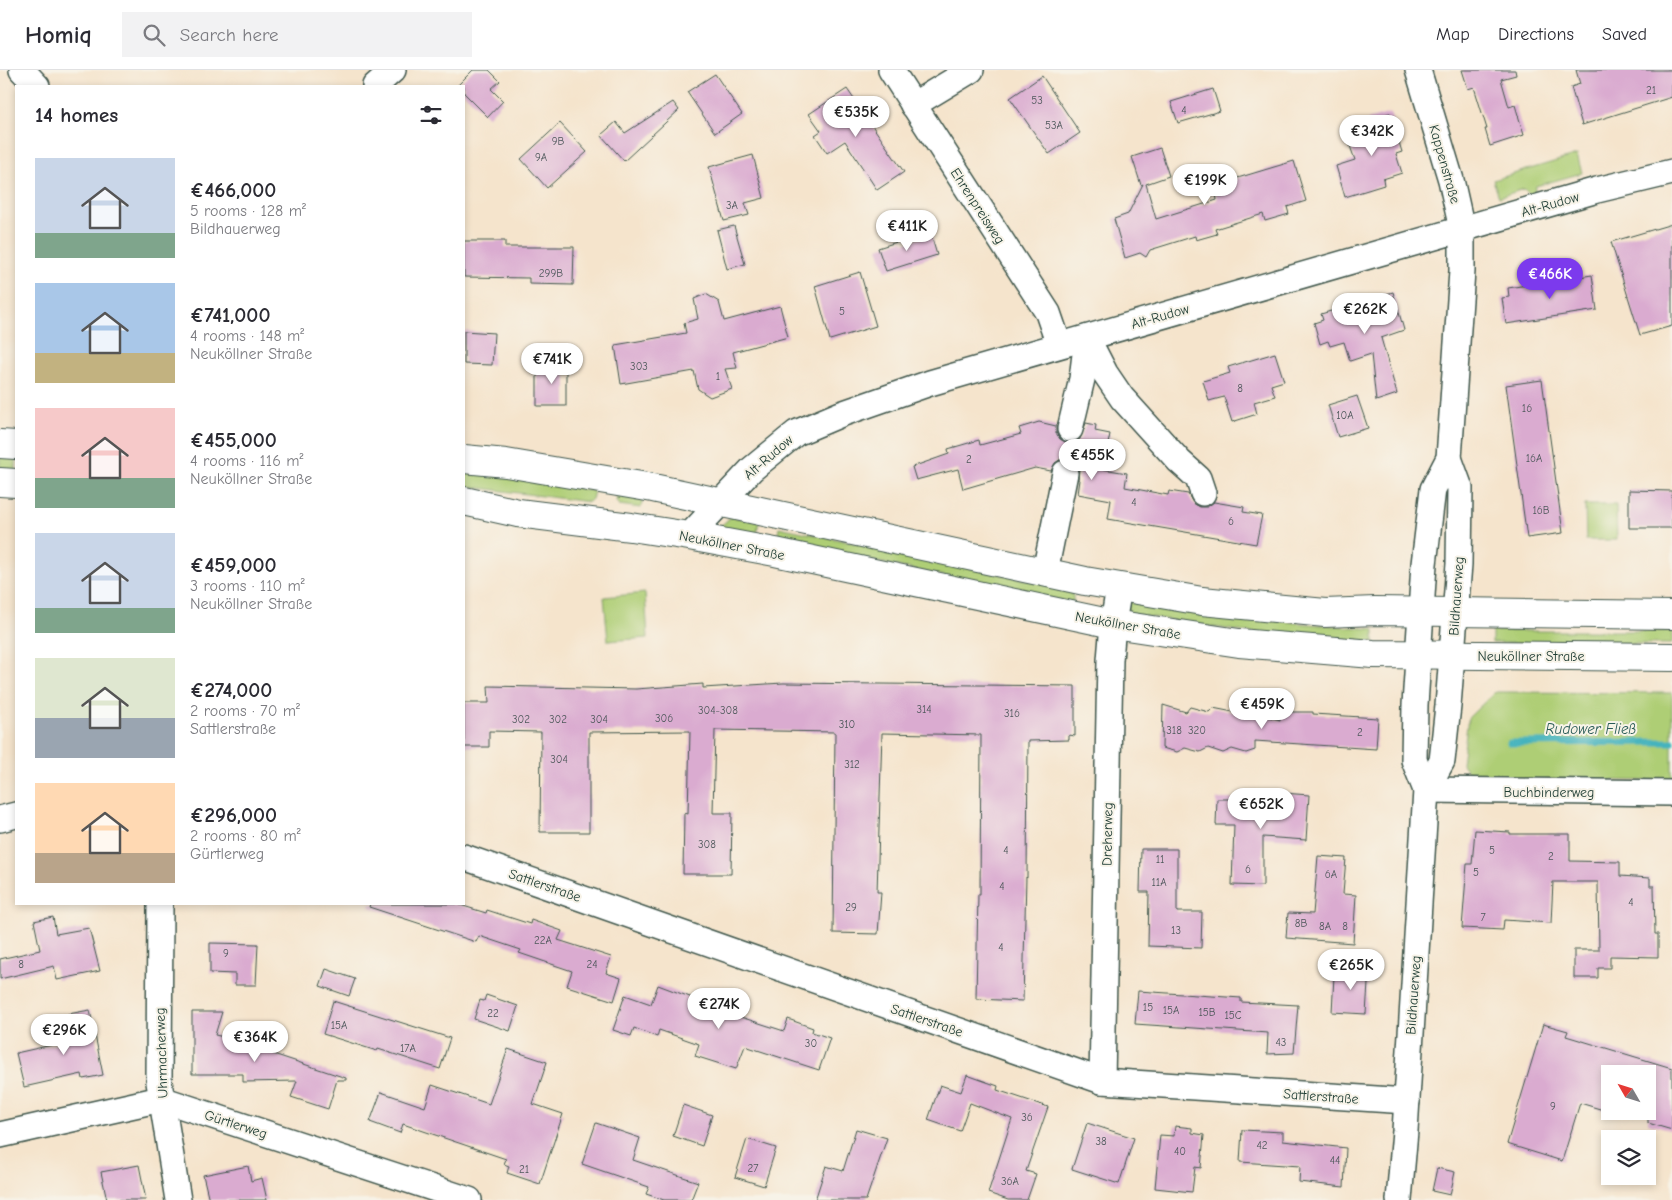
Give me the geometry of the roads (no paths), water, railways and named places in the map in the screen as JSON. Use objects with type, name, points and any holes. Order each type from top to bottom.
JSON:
[{"type":"main road","points":[[0,444],[15,445]]},
{"type":"main road","points":[[465,459],[506,463],[602,479],[722,502],[1045,572],[1202,601],[1325,613],[1421,612],[1672,615]]},
{"type":"main road","points":[[593,522],[602,479]]},
{"type":"main road","points":[[0,482],[15,483]]},
{"type":"main road","name":"Neuköllner Straße","points":[[465,501],[518,513],[689,536],[1113,624],[1278,647],[1373,654],[1672,657]]},
{"type":"street","points":[[22,70],[36,85]]},
{"type":"street","points":[[376,85],[393,70]]},
{"type":"street","name":"Ehrenpreisweg","points":[[891,70],[1048,313],[1059,345]]},
{"type":"street","points":[[913,105],[971,70]]},
{"type":"street","name":"Kappenstraße","points":[[1418,70],[1451,180],[1462,229]]},
{"type":"street","name":"Alt-Rudow","points":[[689,536],[752,469],[796,433],[841,414],[930,383],[1059,345],[1597,190],[1672,172]]},
{"type":"street","name":"Bildhauerweg","points":[[1399,1200],[1407,1102],[1426,790],[1414,760],[1418,655],[1424,564],[1433,489],[1449,458],[1462,261],[1462,229]]},
{"type":"street","points":[[1070,429],[1082,378],[1086,338]]},
{"type":"street","points":[[1086,338],[1105,373],[1122,398],[1179,461],[1198,478],[1204,494]]},
{"type":"street","name":"Bildhauerweg","points":[[1426,790],[1442,761],[1459,564],[1460,488],[1449,458]]},
{"type":"street","points":[[1045,572],[1065,473]]},
{"type":"street","name":"Dreherweg","points":[[1102,1081],[1110,660],[1119,587]]},
{"type":"street","name":"Buchbinderweg","points":[[1426,790],[1672,793]]},
{"type":"street","points":[[0,819],[15,815]]},
{"type":"street","name":"Sattlerstraße","points":[[465,856],[1102,1081],[1407,1102]]},
{"type":"street","name":"Uhrmacherweg","points":[[160,905],[159,1082],[178,1200]]},
{"type":"street","points":[[0,1135],[161,1099]]},
{"type":"street","name":"Gürtlerweg","points":[[161,1099],[469,1200]]},
{"type":"waterway","name":"Rudower Fließ","points":[[1510,743],[1672,742]]}]
